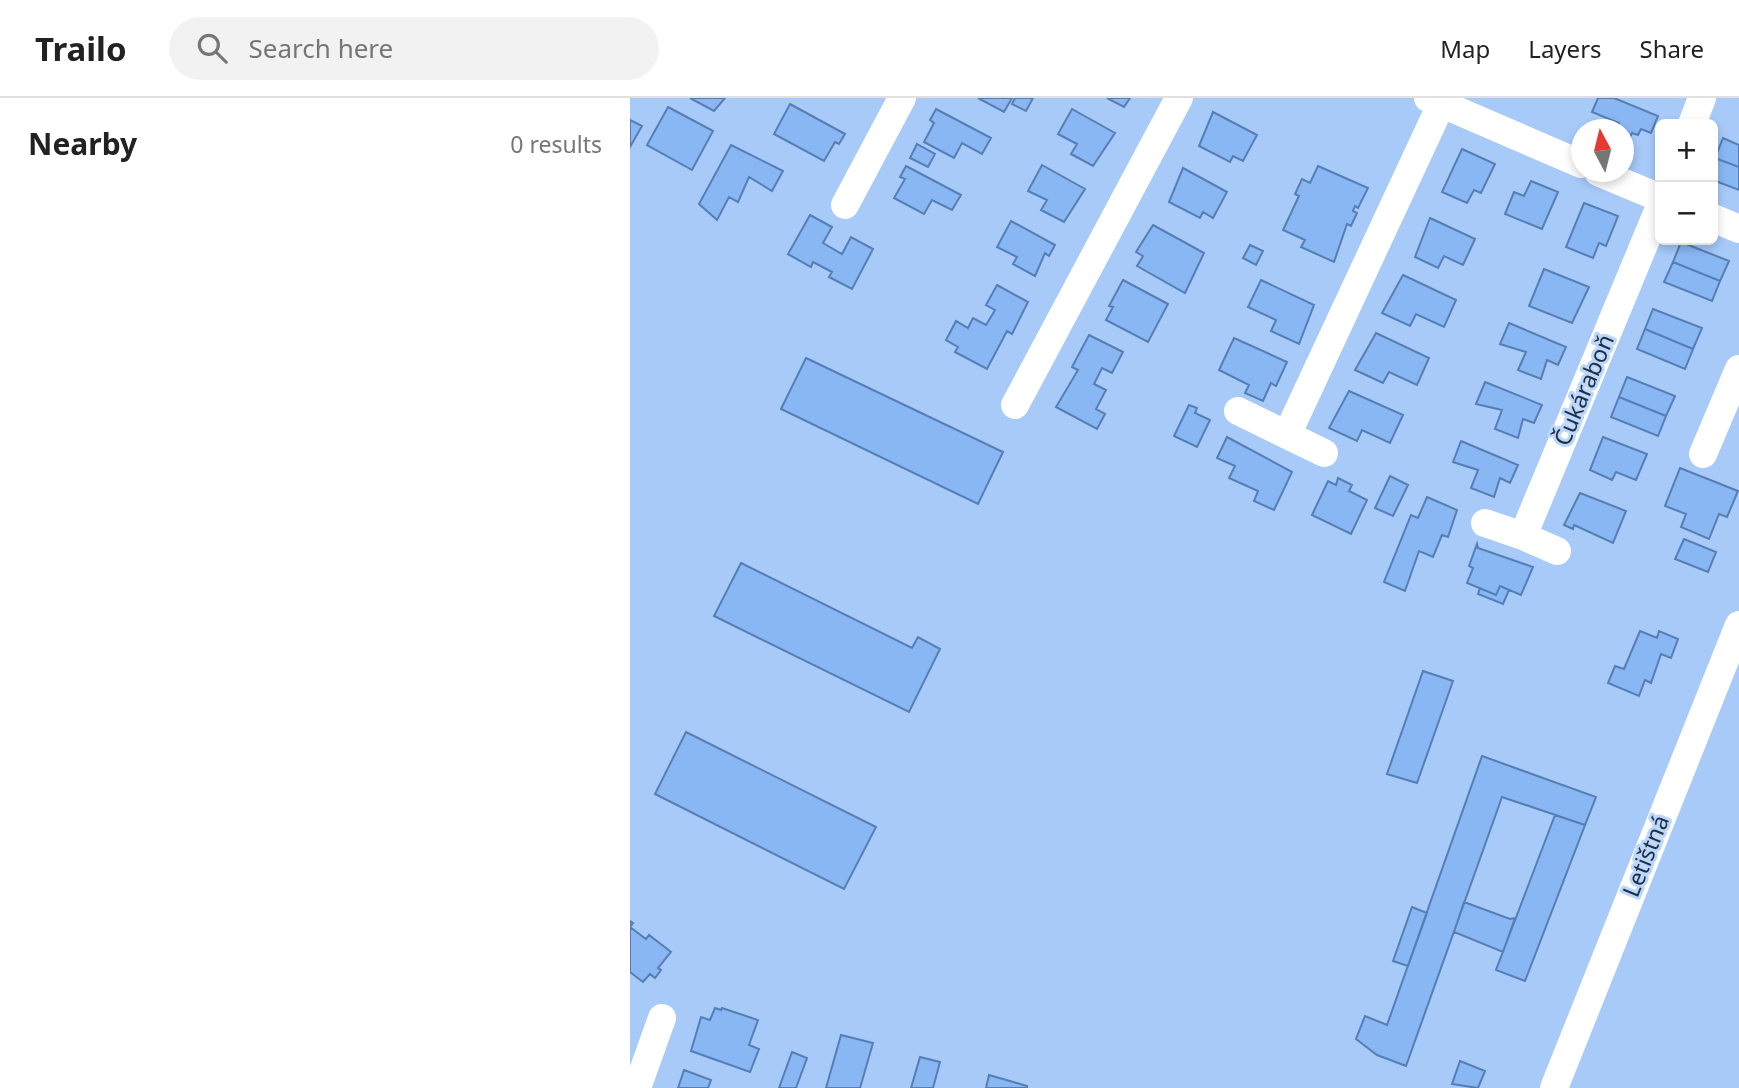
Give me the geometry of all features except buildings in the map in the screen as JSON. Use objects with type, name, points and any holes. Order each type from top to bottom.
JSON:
[{"type":"street","points":[[845,205],[902,98]]},
{"type":"street","points":[[1015,405],[1179,98]]},
{"type":"street","points":[[1694,119],[1702,98]]},
{"type":"street","points":[[1287,435],[1438,100],[1571,160]]},
{"type":"street","points":[[1622,182],[1655,196]]},
{"type":"street","name":"Čukáraboň","points":[[1523,536],[1655,218]]},
{"type":"street","points":[[1718,221],[1739,229]]},
{"type":"street","points":[[1703,454],[1739,369]]},
{"type":"street","points":[[1238,411],[1324,453]]},
{"type":"street","points":[[1485,523],[1557,551]]},
{"type":"street","name":"Letištná","points":[[1555,1088],[1739,625]]},
{"type":"street","points":[[637,1088],[662,1018]]}]
